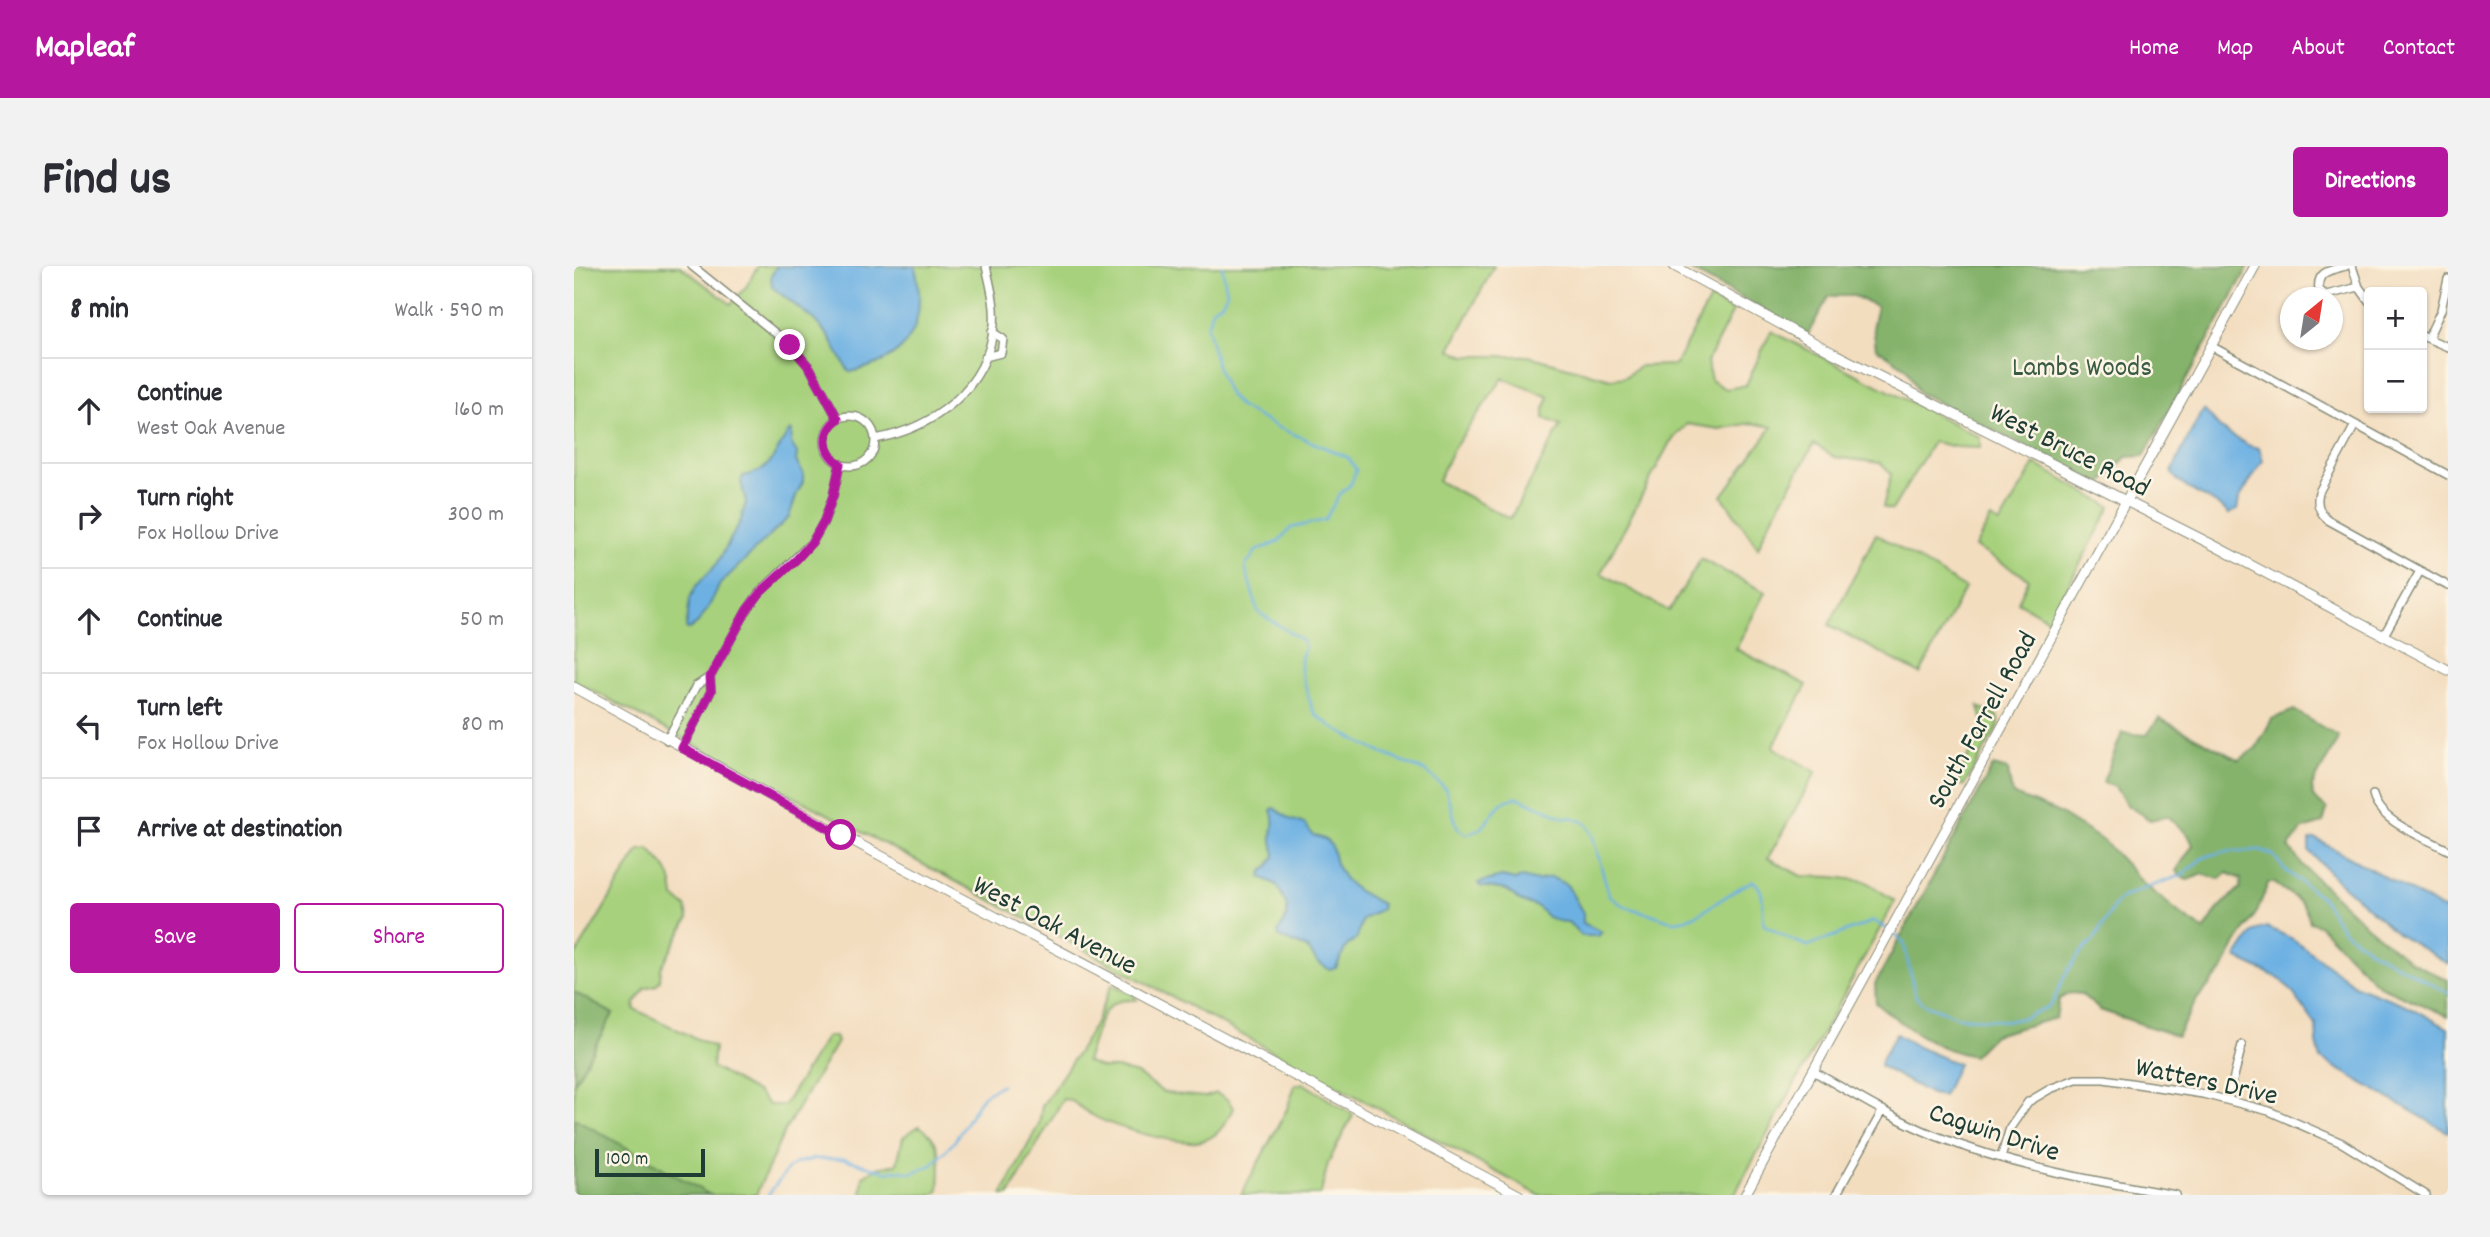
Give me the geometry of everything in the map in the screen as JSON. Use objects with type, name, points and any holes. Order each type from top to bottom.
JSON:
[{"type":"street","points":[[692,266],[790,345],[810,368],[838,419]]},
{"type":"street","points":[[875,439],[898,435],[941,415],[966,389],[985,357],[992,332],[993,298],[986,266]]},
{"type":"street","name":"West Bruce Road","points":[[1674,266],[1835,354],[2126,501],[2448,670]]},
{"type":"street","name":"South Farrell Road","points":[[1745,1195],[2255,266]]},
{"type":"street","points":[[2346,266],[2326,271],[2320,276],[2319,290],[2326,295],[2359,287]]},
{"type":"street","points":[[2352,266],[2364,294]]},
{"type":"street","points":[[2427,334],[2441,310],[2448,279]]},
{"type":"street","points":[[985,357],[1001,353],[1003,346],[1003,339],[992,332]]},
{"type":"street","points":[[2427,338],[2448,347]]},
{"type":"street","points":[[2211,346],[2448,475]]},
{"type":"street","points":[[845,416],[861,418],[873,430],[875,439],[871,455],[857,465],[840,464],[828,453],[825,446],[827,430],[845,416]]},
{"type":"street","points":[[2355,425],[2319,492],[2319,511],[2328,520],[2448,586]]},
{"type":"street","points":[[667,740],[696,686],[710,677],[747,610],[760,593],[813,541],[833,496],[840,464]]},
{"type":"street","points":[[2384,635],[2420,570]]},
{"type":"street","points":[[682,748],[711,691],[710,677]]},
{"type":"street","name":"West Oak Avenue","points":[[574,687],[667,740],[1519,1195]]},
{"type":"street","points":[[2373,795],[2375,805],[2385,816],[2448,850]]},
{"type":"street","points":[[2228,1100],[2242,1045]]},
{"type":"street","name":"Cagwin Drive","points":[[1813,1071],[1933,1135],[2001,1158],[2075,1178],[2176,1195]]},
{"type":"street","name":"Watters Drive","points":[[2001,1158],[2010,1128],[2028,1102],[2050,1089],[2076,1079],[2104,1079],[2228,1100],[2269,1111],[2342,1143],[2426,1195]]},
{"type":"street","points":[[1836,1195],[1882,1110]]},
{"type":"green space","points":[[574,266],[680,266],[731,304],[746,287],[758,266],[1494,266],[1450,349],[1465,356],[1529,356],[1611,379],[1625,377],[1640,366],[1675,365],[1710,299],[1733,311],[1707,362],[1711,380],[1726,389],[1746,385],[1771,331],[1980,437],[1980,448],[1933,442],[1892,510],[1883,507],[1891,474],[1880,463],[1835,457],[1814,444],[1758,548],[1722,496],[1772,427],[1752,423],[1719,429],[1687,424],[1670,442],[1601,573],[1669,611],[1701,559],[1765,592],[1736,649],[1807,685],[1773,747],[1816,772],[1768,858],[1801,876],[1865,881],[1895,901],[1734,1195],[1539,1195],[1031,921],[574,681]],"holes":[[[1503,378],[1549,397],[1544,418],[1561,425],[1510,519],[1438,481],[1452,451]]]},
{"type":"green space","name":"Lambs Woods","points":[[1683,266],[2249,266],[2144,456],[2126,457],[2101,485],[1918,392],[1906,368],[1876,348],[1873,324],[1877,306],[1854,296],[1829,296],[1808,334]]},
{"type":"green space","points":[[2035,464],[2111,507],[2049,620],[2018,602],[2029,579],[1975,547],[1991,518],[2000,523]]},
{"type":"green space","points":[[1876,534],[1965,588],[1920,674],[1829,625]]},
{"type":"green space","points":[[1979,707],[1997,716],[1999,725],[1964,786],[1958,783],[1965,762],[1985,728]]},
{"type":"green space","points":[[2294,710],[2339,737],[2312,786],[2313,797],[2327,809],[2323,823],[2303,829],[2289,847],[2305,868],[2367,926],[2411,962],[2448,980],[2448,1016],[2374,981],[2319,925],[2310,922],[2301,904],[2274,883],[2268,883],[2257,912],[2236,943],[2223,970],[2197,999],[2177,1036],[2100,1010],[2081,994],[2070,993],[2059,999],[2056,1018],[1994,1035],[1973,1056],[1933,1042],[1876,1003],[1875,984],[1993,766],[2008,770],[2012,794],[2057,812],[2105,842],[2144,884],[2204,930],[2219,908],[2240,888],[2241,879],[2227,873],[2220,879],[2203,874],[2187,880],[2176,871],[2193,845],[2189,836],[2168,816],[2150,820],[2127,805],[2115,787],[2103,782],[2122,733],[2147,735],[2159,718],[2239,760],[2256,748],[2272,719]]},
{"type":"green space","points":[[649,849],[667,870],[674,897],[686,907],[688,919],[661,968],[660,980],[656,985],[645,988],[634,1009],[714,1047],[712,1067],[758,1093],[769,1105],[784,1105],[827,1036],[835,1037],[837,1042],[785,1130],[756,1195],[710,1195],[574,1118],[574,1083],[613,1014],[574,992],[574,958],[639,850]]},
{"type":"green space","points":[[1112,984],[1134,995],[1137,1000],[1120,1001],[1107,1010],[1098,1026],[1086,1061],[1102,1068],[1117,1068],[1137,1074],[1163,1092],[1205,1097],[1216,1093],[1228,1100],[1233,1108],[1228,1118],[1210,1138],[1194,1142],[1180,1141],[1114,1125],[1063,1099],[1009,1195],[1002,1195],[1039,1124],[1042,1106],[1096,1022]]},
{"type":"green space","points":[[574,992],[613,1014],[574,1083]]},
{"type":"green space","points":[[1303,1083],[1353,1115],[1328,1163],[1321,1193],[1241,1195],[1287,1109],[1295,1085]]},
{"type":"green space","points":[[574,1118],[710,1195],[574,1195]]},
{"type":"green space","points":[[919,1126],[937,1146],[940,1162],[939,1190],[934,1195],[862,1195],[863,1176],[877,1168],[897,1164],[903,1137]]},
{"type":"water","points":[[777,266],[915,266],[919,306],[910,337],[901,349],[887,359],[849,372],[828,335],[813,319],[772,287],[771,276]]},
{"type":"water","points":[[2204,410],[2221,429],[2250,446],[2259,448],[2263,460],[2239,499],[2237,510],[2229,514],[2177,480],[2172,473]]},
{"type":"water","points":[[790,430],[791,443],[797,453],[796,461],[803,473],[803,482],[789,517],[720,584],[698,623],[686,629],[690,598],[696,586],[717,564],[741,520],[746,502],[741,482],[743,476],[767,465]]},
{"type":"water","points":[[1274,808],[1290,819],[1305,824],[1313,835],[1327,840],[1344,878],[1356,890],[1382,904],[1381,909],[1362,920],[1357,938],[1346,947],[1336,968],[1330,970],[1317,962],[1307,948],[1279,937],[1278,932],[1287,916],[1287,906],[1277,885],[1261,877],[1275,855],[1271,810]]},
{"type":"water","points":[[2316,839],[2447,911],[2448,964],[2397,933],[2339,882],[2309,851],[2309,840]]},
{"type":"water","points":[[1502,877],[1515,880],[1522,877],[1537,881],[1551,877],[1567,885],[1583,913],[1583,923],[1602,932],[1598,936],[1582,936],[1568,922],[1548,917],[1538,907],[1520,901],[1507,890],[1480,886],[1478,883]]},
{"type":"water","points":[[2267,927],[2293,939],[2356,986],[2406,1005],[2448,1028],[2448,1132],[2321,1059],[2316,1025],[2293,993],[2281,979],[2236,958],[2254,931]]},
{"type":"water","points":[[1896,1034],[1920,1048],[1958,1064],[1943,1096],[1931,1094],[1880,1066]]},
{"type":"waterway","points":[[1222,266],[1227,293],[1222,302],[1212,309],[1207,327],[1219,373],[1230,396],[1240,407],[1277,427],[1349,458],[1356,470],[1351,484],[1339,495],[1325,520],[1291,528],[1278,542],[1256,551],[1245,567],[1258,612],[1303,641],[1305,647],[1301,658],[1301,671],[1312,709],[1317,716],[1335,729],[1375,750],[1427,772],[1445,788],[1458,829],[1467,834],[1479,829],[1503,803],[1517,797],[1563,817],[1586,823],[1592,834],[1609,895],[1627,907],[1669,920],[1685,919],[1753,881],[1762,895],[1764,925],[1808,946],[1874,921],[1887,929]]},
{"type":"waterway","points":[[1893,932],[1904,944],[1915,995],[1924,1004],[1959,1017],[2008,1021],[2023,1018],[2053,1002],[2064,977],[2078,956],[2094,940],[2122,897],[2182,875],[2201,859],[2211,855],[2261,850],[2273,855],[2285,870],[2321,897],[2344,931],[2372,951],[2448,993]]},
{"type":"waterway","points":[[768,1195],[788,1169],[796,1163],[813,1159],[845,1159],[887,1172],[894,1170],[912,1173],[932,1165],[954,1142],[983,1095],[1001,1085]]},
{"type":"route","points":[[790,345],[810,368],[838,419],[831,424],[825,438],[828,453],[840,464],[833,496],[813,541],[760,593],[747,610],[710,677],[711,691],[682,748],[841,835]]}]
